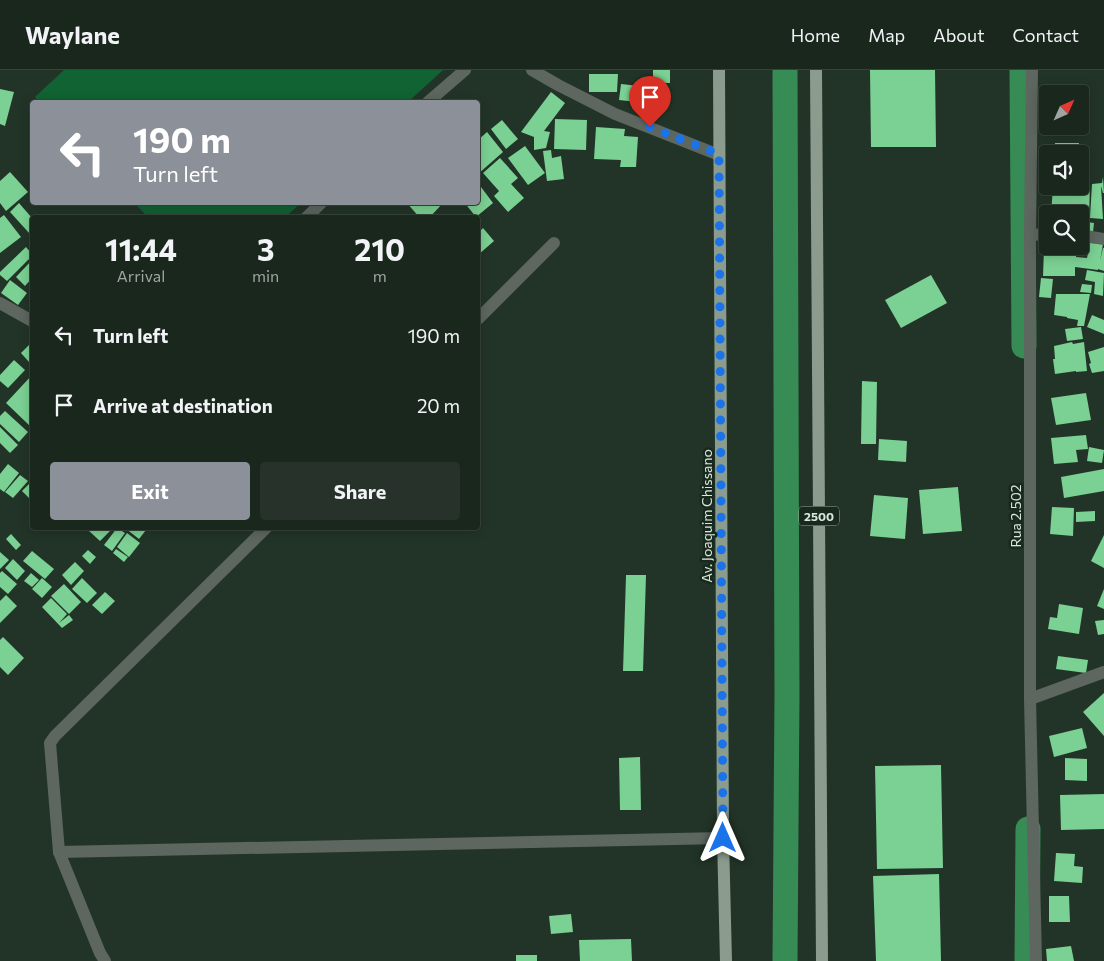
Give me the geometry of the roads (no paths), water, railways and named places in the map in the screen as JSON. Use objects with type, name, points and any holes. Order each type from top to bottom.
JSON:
[{"type":"main road","name":"Av. Joaquim Chissano","points":[[719,70],[723,838],[726,961]]},
{"type":"main road","name":"2500","points":[[816,70],[822,961]]},
{"type":"street","points":[[430,100],[464,70]]},
{"type":"street","points":[[532,70],[615,114],[719,154]]},
{"type":"street","name":"Rua 2.502","points":[[1032,70],[1030,699],[1036,961]]},
{"type":"street","points":[[309,215],[319,205]]},
{"type":"street","points":[[1030,235],[1039,234]]},
{"type":"street","points":[[1089,236],[1104,239]]},
{"type":"street","points":[[480,317],[554,243]]},
{"type":"street","points":[[0,303],[30,320]]},
{"type":"street","points":[[105,961],[59,852],[50,743],[264,530]]},
{"type":"street","points":[[1030,699],[1104,672]]},
{"type":"street","points":[[59,852],[723,838]]},
{"type":"waterway","points":[[785,70],[787,695],[785,961]]},
{"type":"waterway","points":[[1022,70],[1024,346]]},
{"type":"waterway","points":[[1027,961],[1028,829]]}]
